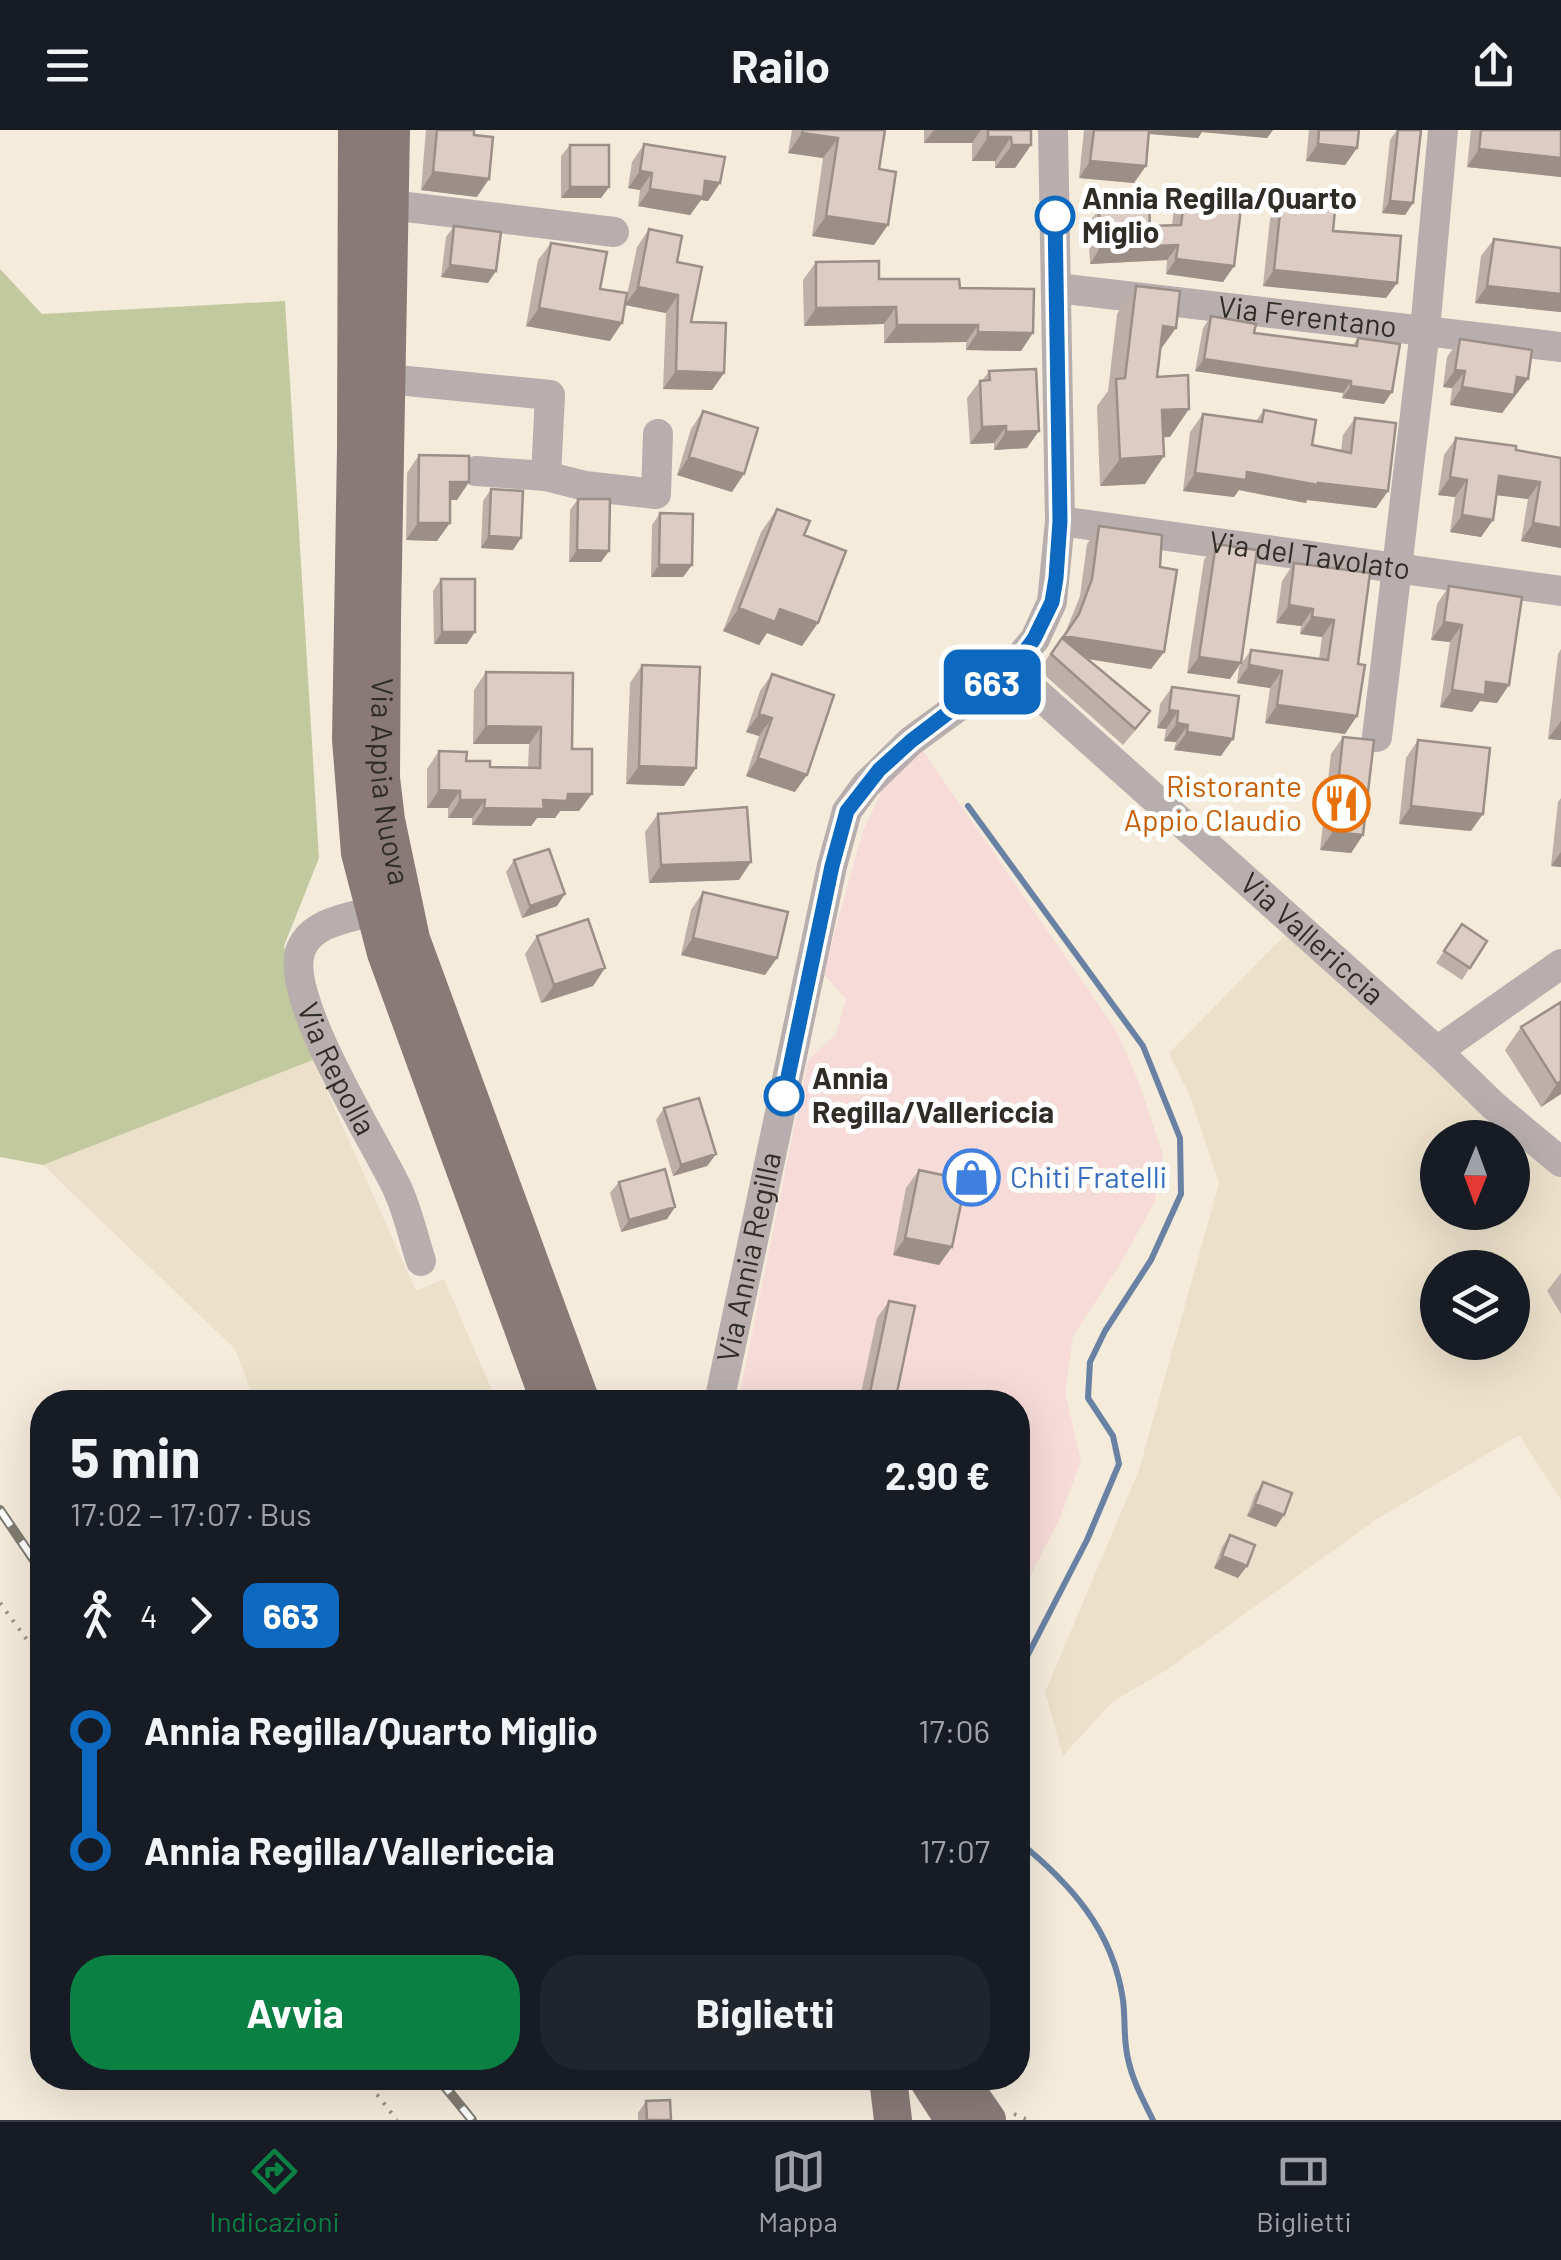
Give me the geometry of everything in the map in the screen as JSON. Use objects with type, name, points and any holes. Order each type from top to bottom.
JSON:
[{"type":"main road","name":"Via Appia Nuova","points":[[357,130],[351,740],[356,821],[373,911],[546,1390]]},
{"type":"main road","name":"Via Appia Nuova","points":[[391,130],[381,778],[411,939],[577,1390]]},
{"type":"main road","points":[[889,2090],[893,2120]]},
{"type":"street","name":"Via Annia Regilla","points":[[723,1390],[842,824],[854,801],[895,755],[942,716],[1010,669],[1034,639],[1052,602],[1060,521],[1053,130]]},
{"type":"street","points":[[1377,738],[1444,130]]},
{"type":"street","points":[[390,205],[614,232]]},
{"type":"street","name":"Via Ferentano","points":[[1057,288],[1561,347]]},
{"type":"street","points":[[386,379],[550,395],[546,476]]},
{"type":"street","points":[[476,471],[546,476],[585,486],[656,494],[658,434]]},
{"type":"street","name":"Via del Tavolato","points":[[1060,521],[1561,590]]},
{"type":"street","name":"Via Vallericcia","points":[[1010,669],[1495,1107],[1561,1162]]},
{"type":"street","name":"Via Repolla","points":[[373,911],[312,933],[298,962],[320,1042],[400,1192],[420,1261]]},
{"type":"street","points":[[1436,1051],[1561,964]]},
{"type":"path","points":[[0,1603],[30,1644]]},
{"type":"path","points":[[373,2090],[396,2120]]},
{"type":"shaded area","name":"Chiti Fratelli","points":[[921,748],[1116,1030],[1163,1155],[1155,1201],[1073,1336],[1065,1393],[1081,1461],[1059,1520],[1030,1577],[1030,1390],[740,1390],[808,1060],[836,1034],[846,999],[823,973],[863,831],[883,789]]},
{"type":"shaded area","points":[[1287,933],[1501,1120],[1420,1120],[1420,1230],[1530,1230],[1530,1145],[1561,1172],[1561,1500],[1519,1435],[1377,1519],[1168,1669],[1112,1702],[1063,1756],[1045,1692],[1139,1470],[1219,1183],[1190,1096],[1169,1053]]},
{"type":"shaded area","points":[[313,1060],[416,1291],[444,1279],[492,1390],[250,1390],[235,1349],[43,1165]]},
{"type":"green space","points":[[0,269],[42,314],[285,301],[319,858],[284,946],[313,1060],[43,1165],[0,1157]]},
{"type":"building","points":[[437,130],[474,130],[474,135],[493,137],[489,179],[433,172]]},
{"type":"building","points":[[885,130],[879,169],[896,172],[888,225],[826,216],[838,138],[802,133]]},
{"type":"building","points":[[988,130],[1031,130],[1031,145],[1012,145],[1011,137],[988,137]]},
{"type":"building","points":[[1094,130],[1149,130],[1146,166],[1090,161]]},
{"type":"building","points":[[1319,130],[1359,130],[1357,148],[1318,144]]},
{"type":"building","points":[[1398,130],[1421,130],[1413,203],[1390,201]]},
{"type":"building","points":[[1481,130],[1561,130],[1561,158],[1479,149]]},
{"type":"building","points":[[644,144],[725,157],[720,183],[705,181],[703,197],[650,189],[652,173],[640,171]]},
{"type":"building","points":[[570,145],[609,145],[609,187],[570,187]]},
{"type":"building","points":[[1185,193],[1242,200],[1234,266],[1176,259],[1178,245],[1100,248],[1099,209],[1149,206],[1150,226],[1181,225]]},
{"type":"building","points":[[1281,204],[1335,210],[1333,231],[1401,236],[1397,283],[1274,270]]},
{"type":"building","points":[[454,226],[501,232],[496,271],[450,265]]},
{"type":"building","points":[[649,229],[682,236],[677,262],[702,267],[691,322],[726,323],[724,373],[676,371],[678,295],[638,287]]},
{"type":"building","points":[[1494,239],[1561,248],[1561,294],[1487,286]]},
{"type":"building","points":[[551,243],[607,252],[600,289],[627,293],[622,323],[539,308]]},
{"type":"building","points":[[879,261],[879,279],[959,279],[960,288],[1034,289],[1033,333],[978,332],[978,325],[897,325],[896,307],[816,308],[816,262]]},
{"type":"building","points":[[1136,286],[1180,291],[1176,328],[1163,326],[1157,377],[1188,375],[1189,409],[1162,410],[1164,456],[1120,459],[1116,379],[1125,378]]},
{"type":"building","points":[[1211,316],[1256,324],[1254,333],[1357,346],[1358,338],[1400,344],[1392,392],[1351,386],[1351,381],[1204,359]]},
{"type":"building","points":[[1460,339],[1532,350],[1528,379],[1517,377],[1514,395],[1462,387],[1465,371],[1455,370]]},
{"type":"building","points":[[1036,369],[1039,431],[1006,432],[1006,426],[982,427],[980,381],[990,380],[989,371]]},
{"type":"building","points":[[1264,410],[1316,420],[1312,445],[1351,453],[1355,418],[1396,423],[1388,491],[1318,485],[1247,472],[1246,480],[1195,473],[1203,414],[1262,422]]},
{"type":"building","points":[[703,411],[758,428],[744,474],[689,457]]},
{"type":"building","points":[[1456,438],[1516,446],[1516,450],[1561,458],[1561,528],[1533,523],[1540,482],[1499,476],[1493,520],[1462,515],[1467,480],[1450,477]]},
{"type":"building","points":[[419,455],[469,456],[469,482],[450,482],[450,523],[418,523]]},
{"type":"building","points":[[491,489],[523,491],[521,538],[489,536]]},
{"type":"building","points":[[578,499],[610,499],[609,551],[577,550]]},
{"type":"building","points":[[777,509],[810,521],[804,535],[846,551],[818,623],[780,609],[775,622],[739,608]]},
{"type":"building","points":[[660,513],[693,514],[692,565],[659,565]]},
{"type":"building","points":[[1099,526],[1162,535],[1160,567],[1177,570],[1164,652],[1064,636],[1079,614],[1092,579]]},
{"type":"building","points":[[1216,544],[1257,550],[1241,663],[1199,657]]},
{"type":"building","points":[[1294,563],[1370,573],[1358,664],[1365,665],[1357,716],[1277,705],[1282,671],[1249,665],[1251,650],[1328,660],[1334,620],[1312,617],[1313,609],[1289,605]]},
{"type":"building","points":[[441,579],[475,579],[475,632],[442,632]]},
{"type":"building","points":[[1449,586],[1522,597],[1509,685],[1486,682],[1485,695],[1452,690],[1462,625],[1444,622]]},
{"type":"building","points":[[1062,638],[1150,711],[1135,729],[1051,654]]},
{"type":"building","points":[[642,665],[700,667],[696,768],[639,766]]},
{"type":"building","points":[[486,672],[573,673],[572,749],[592,749],[592,794],[568,794],[567,801],[543,800],[544,809],[484,808],[485,800],[460,800],[460,791],[439,790],[439,751],[467,752],[466,761],[490,761],[490,767],[540,768],[541,727],[486,726]]},
{"type":"building","points":[[772,674],[834,695],[807,775],[758,758],[772,718],[759,714]]},
{"type":"building","points":[[1172,687],[1239,696],[1233,739],[1187,732],[1188,725],[1177,723],[1178,711],[1169,710]]},
{"type":"building","points":[[1343,737],[1374,740],[1363,835],[1333,832]]},
{"type":"building","points":[[1418,740],[1490,748],[1483,814],[1411,806]]},
{"type":"building","points":[[747,807],[751,862],[661,865],[658,814]]},
{"type":"building","points":[[549,849],[565,894],[530,906],[514,860]]},
{"type":"building","points":[[703,892],[788,912],[777,958],[693,938]]},
{"type":"building","points":[[588,919],[605,968],[554,985],[537,936]]},
{"type":"building","points":[[1462,924],[1487,941],[1470,968],[1444,951]]},
{"type":"building","points":[[1561,1002],[1561,1081],[1557,1084],[1521,1027]]},
{"type":"building","points":[[699,1098],[716,1154],[681,1165],[664,1108]]},
{"type":"building","points":[[665,1169],[675,1207],[629,1220],[619,1182]]},
{"type":"building","points":[[919,1170],[966,1180],[952,1247],[905,1238]]},
{"type":"building","points":[[889,1301],[915,1306],[898,1390],[870,1390]]},
{"type":"building","points":[[1263,1482],[1292,1493],[1284,1515],[1255,1504]]},
{"type":"building","points":[[1230,1535],[1255,1545],[1247,1566],[1222,1556]]},
{"type":"building","points":[[670,2100],[671,2120],[647,2120],[646,2101]]},
{"type":"waterway","points":[[968,806],[1143,1046],[1180,1138],[1181,1194],[1151,1260],[1105,1331],[1090,1362],[1088,1398],[1113,1436],[1119,1464],[1087,1540],[1030,1651]]},
{"type":"waterway","points":[[1030,1852],[1071,1891],[1110,1952],[1123,2000],[1130,2066],[1153,2120]]},
{"type":"railway","points":[[0,1510],[30,1554]]},
{"type":"railway","points":[[448,2090],[472,2120]]},
{"type":"bus line","name":"663","points":[[784,1096],[847,811],[879,770],[911,741],[1010,669],[1034,639],[1052,602],[1060,521],[1055,216]]},
{"type":"place","name":"Annia Regilla/Quarto Miglio","points":[[1055,216]]},
{"type":"place","name":"Ristorante Appio Claudio","points":[[1341,804]]},
{"type":"place","name":"Annia Regilla/Vallericcia","points":[[784,1096]]},
{"type":"place","name":"Chiti Fratelli","points":[[971,1178]]}]
